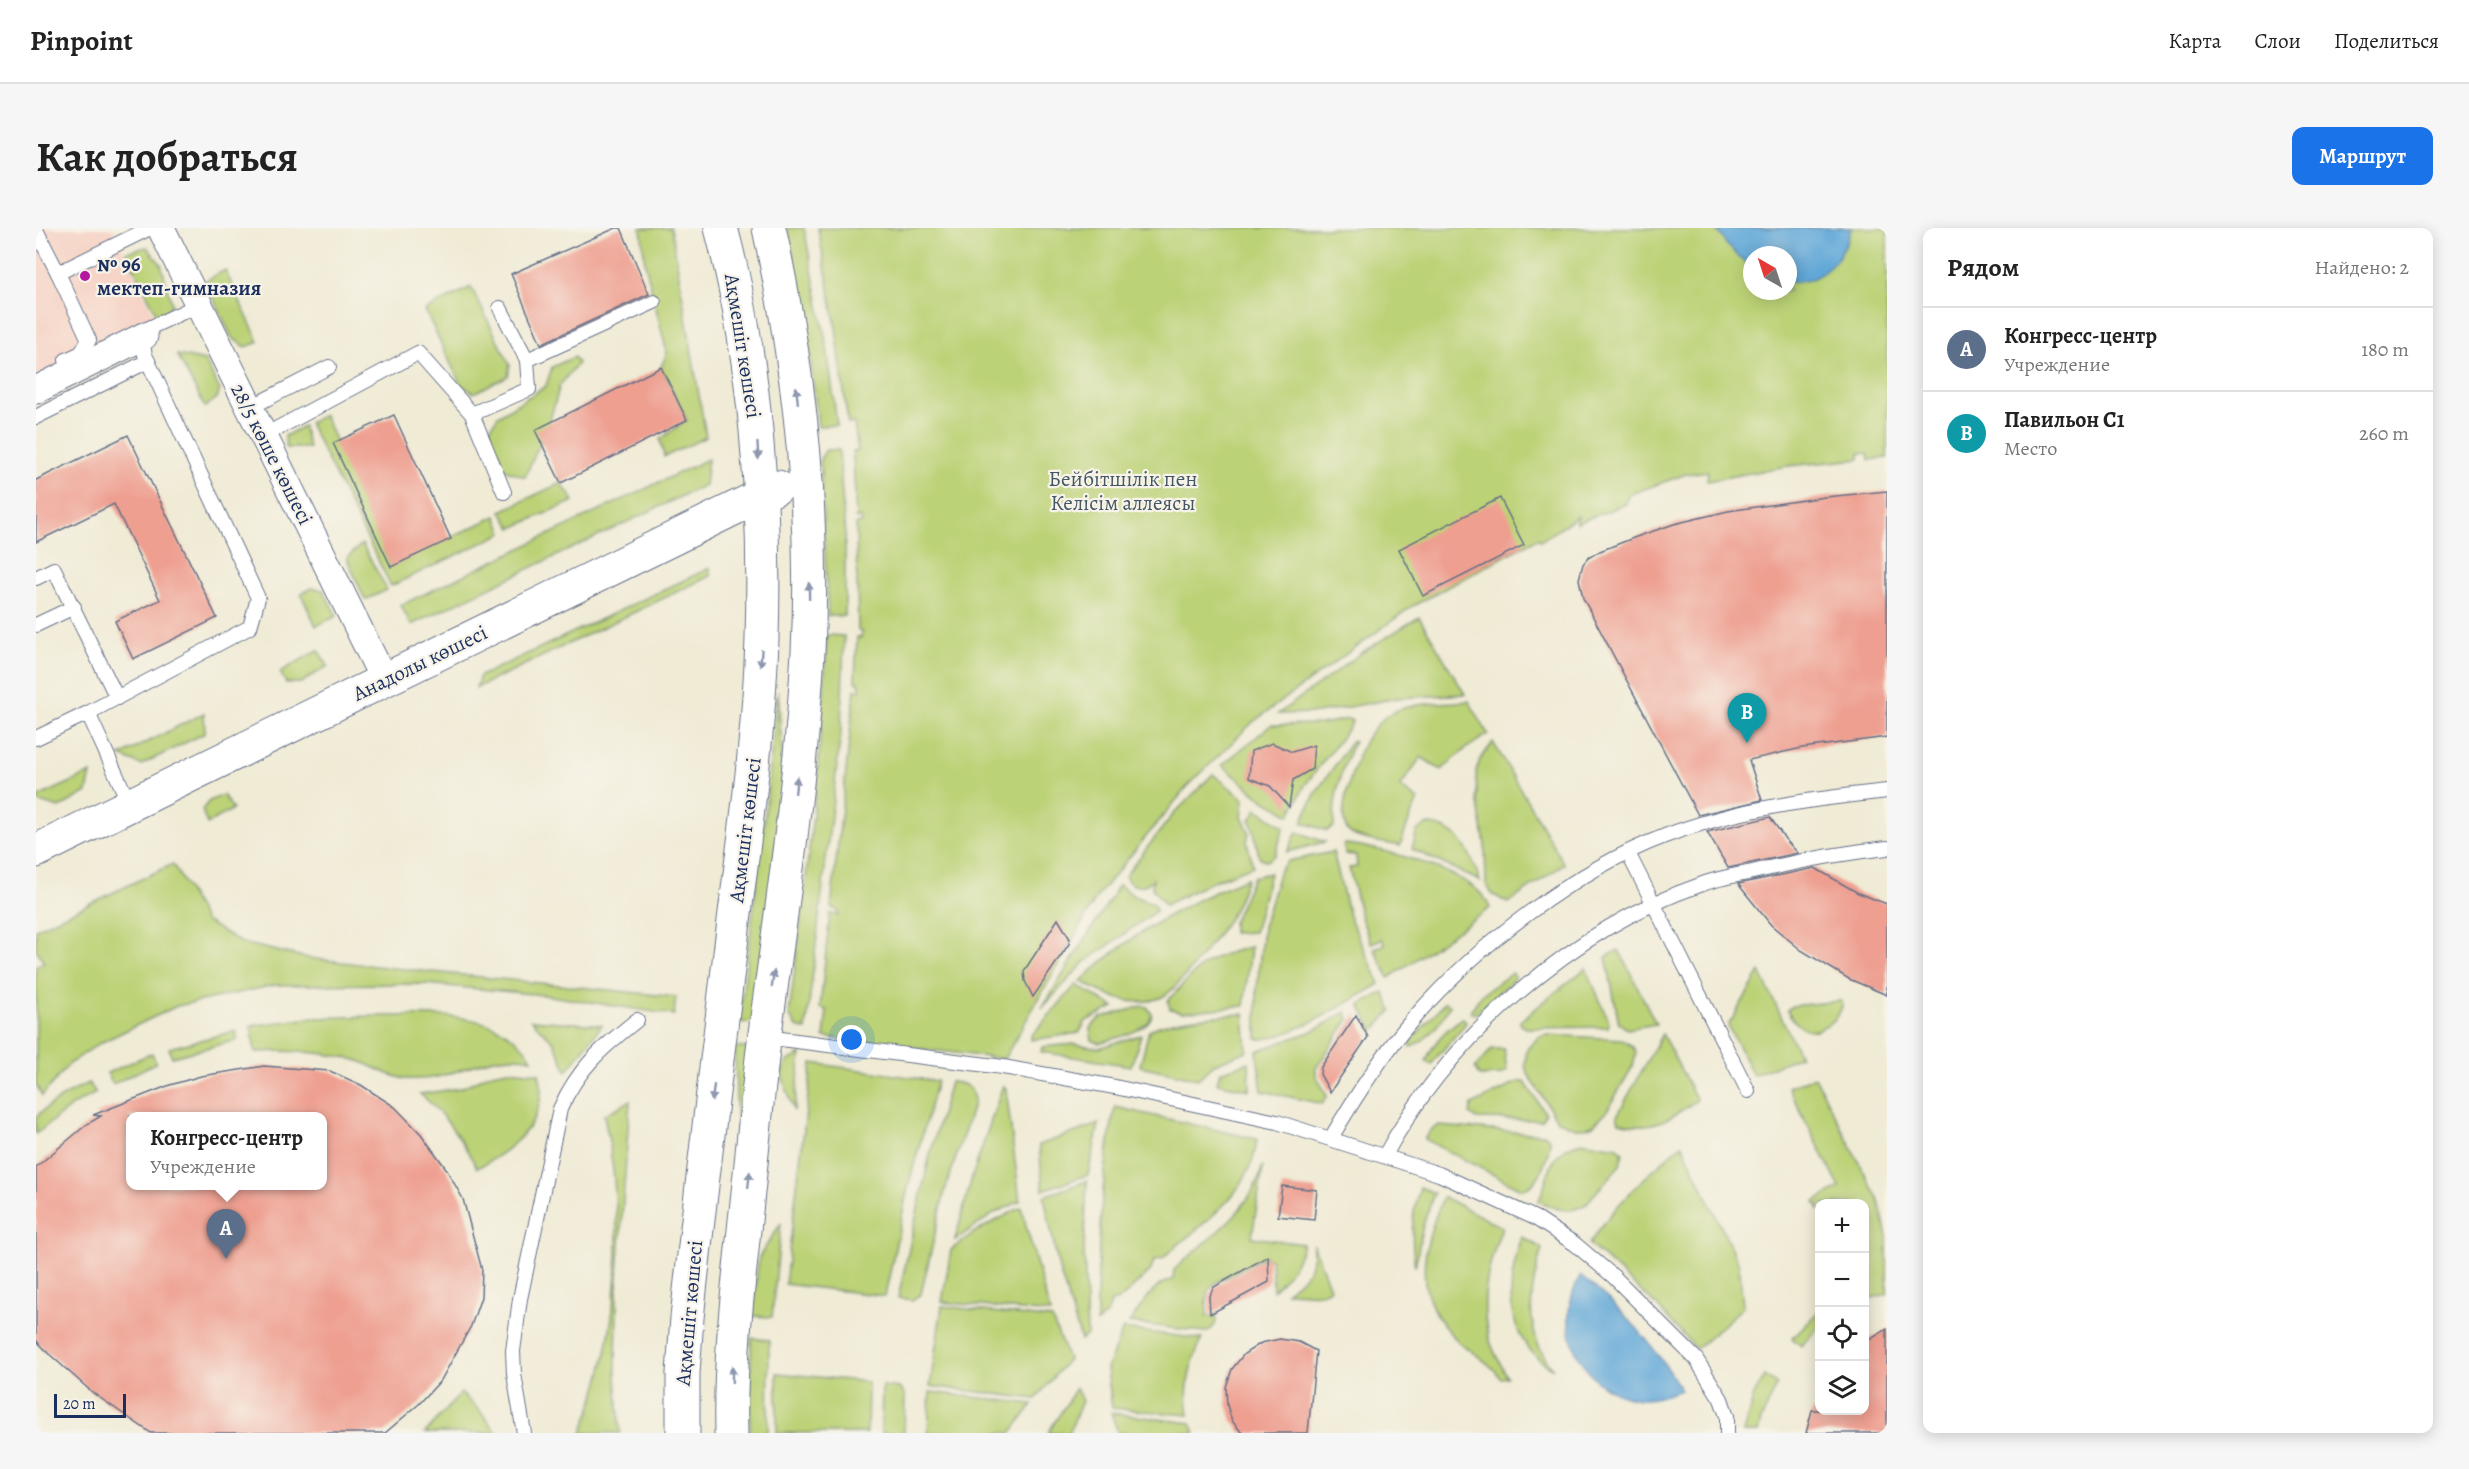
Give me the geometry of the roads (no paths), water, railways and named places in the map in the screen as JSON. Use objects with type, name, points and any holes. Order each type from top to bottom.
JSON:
[{"type":"street","name":"28/5 көше көшесі","points":[[161,228],[384,680]]},
{"type":"street","name":"Ақмешіт көшесі","points":[[683,1433],[682,1372],[689,1296],[756,729],[762,641],[761,495],[749,375],[739,309],[722,228]]},
{"type":"street","points":[[731,1433],[734,1323],[765,1036],[792,830],[808,652],[809,591],[804,474],[788,326],[769,228]]},
{"type":"street","points":[[36,390],[146,348]]},
{"type":"street","name":"Анадолы көшесі","points":[[36,851],[804,474]]},
{"type":"lane","points":[[58,273],[150,228]]},
{"type":"lane","points":[[36,230],[89,340],[81,353],[36,375]]},
{"type":"lane","points":[[527,360],[654,302]]},
{"type":"lane","points":[[36,738],[250,627],[258,598],[146,348],[147,329],[198,305]]},
{"type":"lane","points":[[472,414],[529,388],[527,360],[500,308]]},
{"type":"lane","points":[[36,417],[146,348]]},
{"type":"lane","points":[[263,436],[418,353],[472,414],[504,492]]},
{"type":"lane","points":[[249,408],[329,367]]},
{"type":"lane","points":[[36,578],[54,569],[117,698]]},
{"type":"lane","points":[[36,625],[74,607]]},
{"type":"lane","points":[[88,713],[130,805]]},
{"type":"lane","points":[[1330,1138],[1390,1048],[1439,991],[1499,937],[1533,911],[1592,872],[1667,835],[1735,815],[1812,800],[1887,791]]},
{"type":"lane","points":[[1385,1155],[1435,1080],[1476,1032],[1498,1011],[1576,949],[1617,923],[1653,904],[1701,884],[1848,852],[1887,848]]},
{"type":"lane","points":[[1628,853],[1748,1091]]},
{"type":"lane","points":[[524,1433],[514,1374],[513,1351],[520,1299],[560,1109],[568,1090],[585,1066],[637,1020]]},
{"type":"lane","points":[[765,1036],[1003,1067],[1115,1087],[1277,1122],[1439,1174],[1535,1218],[1575,1244],[1648,1308],[1696,1359],[1721,1399],[1727,1416],[1727,1433]]},
{"type":"water","points":[[1716,228],[1851,228],[1843,249],[1830,267],[1811,279],[1800,282],[1797,282],[1797,246],[1743,246],[1743,260],[1726,244]]},
{"type":"water","points":[[1580,1276],[1624,1314],[1649,1342],[1681,1390],[1650,1399],[1628,1397],[1600,1383],[1588,1372],[1579,1358],[1569,1327],[1570,1302]]},
{"type":"place","name":"№ 96 мектеп-гимназия","points":[[85,276]]},
{"type":"place","name":"Павильон С1","points":[[1747,743]]},
{"type":"place","name":"Конгресс-центр","points":[[226,1259]]},
{"type":"park label","name":"Бейбітшілік пен Келісім аллеясы","points":[[1123,491]]}]
